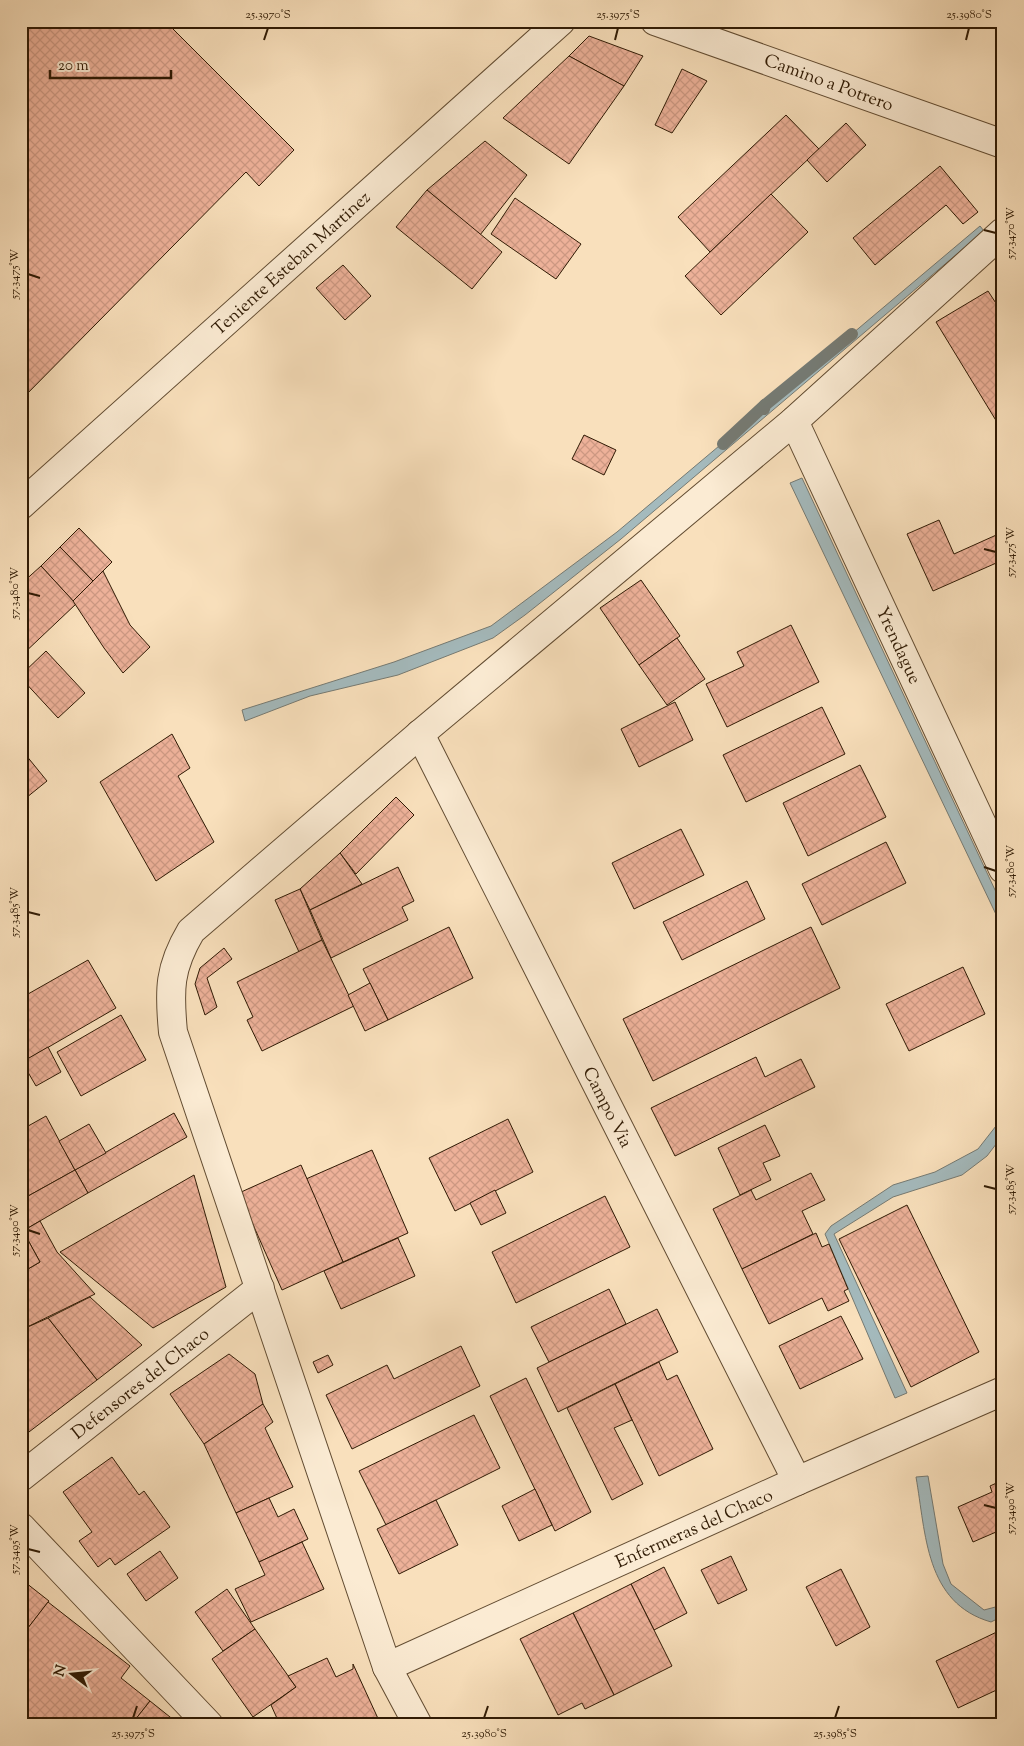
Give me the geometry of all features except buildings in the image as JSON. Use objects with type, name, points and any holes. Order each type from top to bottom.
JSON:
[{"type":"street","name":"Teniente Esteban Martinez","points":[[21,505],[561,21]]},
{"type":"street","name":"Camino a Potrero","points":[[655,21],[1003,144]]},
{"type":"street","points":[[418,1725],[387,1667],[173,1032],[170,991],[178,952],[191,931],[420,734],[794,422],[1003,232]]},
{"type":"street","name":"Yrendague","points":[[794,422],[1003,869]]},
{"type":"street","name":"Campo Via","points":[[420,734],[796,1481]]},
{"type":"street","name":"Defensores del Chaco","points":[[21,1477],[260,1288]]},
{"type":"street","name":"Enfermeras del Chaco","points":[[387,1667],[796,1481],[1003,1391]]},
{"type":"street","points":[[21,1527],[209,1725]]},
{"type":"shaded area","points":[[980,226],[984,231],[621,539],[493,638],[398,675],[310,696],[245,721],[242,710],[394,662],[491,626],[617,532]]},
{"type":"shaded area","points":[[802,478],[1003,907],[1003,929],[790,483]]},
{"type":"shaded area","points":[[1003,1117],[1003,1135],[987,1156],[962,1175],[893,1197],[834,1234],[907,1393],[895,1398],[825,1234],[831,1226],[893,1185],[935,1172],[978,1149]]},
{"type":"shaded area","points":[[928,1476],[943,1564],[951,1584],[984,1610],[1003,1605],[1003,1616],[991,1622],[969,1613],[953,1599],[941,1583],[932,1564],[916,1477]]},
{"type":"waterway","points":[[764,409],[765,405],[852,334]]},
{"type":"waterway","points":[[723,444],[765,405]]}]
